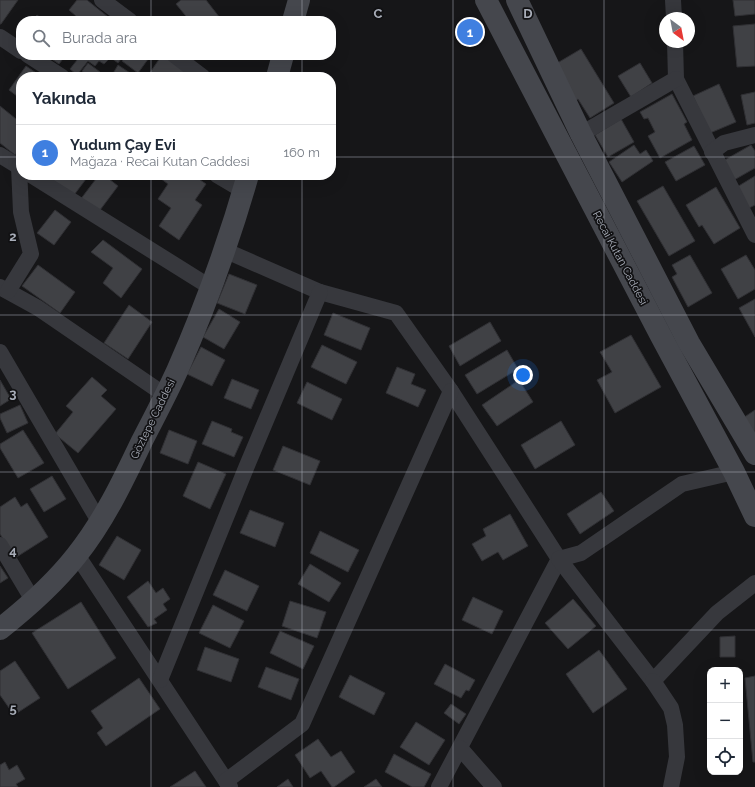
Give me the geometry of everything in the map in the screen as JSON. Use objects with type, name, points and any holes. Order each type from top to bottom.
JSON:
[{"type":"main road","points":[[294,16],[299,0]]},
{"type":"main road","name":"Recai Kutan Caddesi","points":[[486,0],[734,472],[755,516]]},
{"type":"main road","name":"Recai Kutan Caddesi","points":[[516,0],[581,134],[690,343],[755,454]]},
{"type":"main road","points":[[278,72],[282,60]]},
{"type":"main road","name":"Göztepe Caddesi","points":[[0,629],[34,602],[59,576],[77,555],[100,523],[113,500],[165,395],[186,348],[224,250],[246,183]]},
{"type":"street","points":[[102,0],[123,16]]},
{"type":"street","points":[[673,0],[674,12]]},
{"type":"street","points":[[0,37],[16,48]]},
{"type":"street","points":[[675,48],[676,79],[755,235]]},
{"type":"street","points":[[36,60],[54,72]]},
{"type":"street","points":[[181,60],[196,72]]},
{"type":"street","points":[[581,134],[676,79]]},
{"type":"street","points":[[712,152],[724,143],[755,135]]},
{"type":"street","points":[[0,155],[16,165]]},
{"type":"street","points":[[23,180],[21,212],[32,254],[4,289],[38,308],[165,395]]},
{"type":"street","points":[[40,180],[210,287]]},
{"type":"street","points":[[235,180],[246,183]]},
{"type":"street","points":[[224,250],[320,292],[396,313],[451,391],[559,559],[653,681],[671,708],[675,725],[677,757],[670,787]]},
{"type":"street","points":[[160,680],[246,468],[320,292]]},
{"type":"street","points":[[0,352],[100,523]]},
{"type":"street","points":[[77,555],[228,784],[302,724],[451,391]]},
{"type":"street","points":[[440,787],[559,559],[581,553],[682,484],[734,472]]},
{"type":"street","points":[[0,545],[34,602]]},
{"type":"street","points":[[653,681],[717,613],[755,583]]},
{"type":"street","points":[[460,748],[494,787]]},
{"type":"building","points":[[0,0],[18,0],[1,24],[0,24]]},
{"type":"building","points":[[77,0],[87,0],[107,16],[76,16],[69,10]]},
{"type":"building","points":[[181,0],[206,0],[218,16],[186,16],[176,4]]},
{"type":"building","points":[[733,0],[755,0],[755,14],[735,16]]},
{"type":"building","points":[[755,24],[755,66],[737,67],[733,26]]},
{"type":"building","points":[[581,49],[614,103],[590,118],[578,99],[575,101],[554,65]]},
{"type":"building","points":[[53,60],[62,60],[59,64]]},
{"type":"building","points":[[77,60],[108,60],[104,64],[99,61],[95,66],[88,61],[79,72],[74,72],[70,69]]},
{"type":"building","points":[[123,60],[147,60],[139,72],[122,61]]},
{"type":"building","points":[[159,60],[169,60],[187,72],[150,72]]},
{"type":"building","points":[[88,63],[100,72],[83,72],[82,71]]},
{"type":"building","points":[[640,63],[652,83],[631,97],[618,76]]},
{"type":"building","points":[[118,65],[128,72],[114,72]]},
{"type":"building","points":[[26,66],[35,72],[22,72]]},
{"type":"building","points":[[16,80],[16,95],[9,90]]},
{"type":"building","points":[[719,84],[736,122],[710,133],[693,96]]},
{"type":"building","points":[[755,92],[755,123],[747,125],[741,95]]},
{"type":"building","points":[[672,94],[687,122],[684,124],[692,140],[660,158],[648,136],[655,132],[648,118],[644,119],[640,112]]},
{"type":"building","points":[[0,106],[16,119],[16,154],[15,155],[0,143]]},
{"type":"building","points":[[621,119],[634,142],[608,157],[595,135]]},
{"type":"building","points":[[634,145],[640,154],[646,150],[653,161],[622,182],[609,162]]},
{"type":"building","points":[[751,145],[755,151],[755,168],[734,180],[723,161]]},
{"type":"building","points":[[694,146],[705,165],[676,181],[665,162]]},
{"type":"building","points":[[755,176],[755,205],[749,208],[737,187]]},
{"type":"building","points":[[51,180],[85,180],[74,195]]},
{"type":"building","points":[[95,180],[110,180],[118,186],[97,214],[80,200]]},
{"type":"building","points":[[163,180],[200,180],[206,184],[195,200],[202,205],[179,240],[159,226],[171,208],[158,199],[168,184]]},
{"type":"building","points":[[663,186],[695,241],[669,256],[637,201]]},
{"type":"building","points":[[716,187],[740,228],[714,244],[702,225],[699,227],[686,205]]},
{"type":"building","points":[[55,210],[71,222],[54,245],[37,233]]},
{"type":"building","points":[[103,240],[142,269],[121,298],[103,283],[113,268],[91,252]]},
{"type":"building","points":[[690,255],[712,293],[688,307],[672,277],[677,274],[672,265]]},
{"type":"building","points":[[746,255],[755,270],[755,289],[738,299],[721,269]]},
{"type":"building","points":[[38,265],[75,292],[60,313],[22,286]]},
{"type":"building","points":[[229,274],[257,285],[245,314],[217,303]]},
{"type":"building","points":[[755,299],[755,337],[739,308]]},
{"type":"building","points":[[129,305],[152,322],[128,359],[104,343]]},
{"type":"building","points":[[219,309],[240,322],[224,349],[203,337]]},
{"type":"building","points":[[333,313],[370,328],[361,350],[324,335]]},
{"type":"building","points":[[490,322],[501,341],[460,366],[449,346]]},
{"type":"building","points":[[631,335],[661,387],[615,413],[597,380],[612,372],[600,352]]},
{"type":"building","points":[[322,345],[357,362],[346,384],[311,367]]},
{"type":"building","points":[[201,347],[225,360],[212,386],[187,374]]},
{"type":"building","points":[[507,350],[518,369],[477,394],[465,375]]},
{"type":"building","points":[[397,367],[415,374],[411,384],[426,390],[418,407],[386,393]]},
{"type":"building","points":[[92,377],[107,390],[101,396],[116,409],[78,453],[55,434],[73,412],[66,406]]},
{"type":"building","points":[[232,379],[259,390],[251,409],[224,398]]},
{"type":"building","points":[[0,380],[11,399],[0,406]]},
{"type":"building","points":[[519,380],[533,402],[497,426],[482,405]]},
{"type":"building","points":[[307,382],[342,399],[332,420],[297,403]]},
{"type":"building","points":[[20,405],[28,423],[7,433],[0,418],[0,414]]},
{"type":"building","points":[[755,410],[755,437],[743,418]]},
{"type":"building","points":[[212,421],[232,429],[231,432],[243,437],[234,457],[202,444]]},
{"type":"building","points":[[561,421],[575,445],[535,469],[521,445]]},
{"type":"building","points":[[23,430],[44,463],[18,478],[0,448],[0,444]]},
{"type":"building","points":[[169,430],[197,441],[188,464],[160,453]]},
{"type":"building","points":[[283,446],[320,461],[310,485],[273,470]]},
{"type":"building","points":[[198,462],[226,474],[210,509],[183,496]]},
{"type":"building","points":[[52,476],[66,499],[44,512],[30,489]]},
{"type":"building","points":[[601,492],[614,511],[580,534],[567,514]]},
{"type":"building","points":[[15,497],[21,507],[27,503],[48,537],[15,558],[0,534],[0,507]]},
{"type":"building","points":[[250,510],[284,523],[275,547],[240,533]]},
{"type":"building","points":[[510,514],[528,546],[503,560],[498,552],[482,561],[472,544],[486,536],[483,529]]},
{"type":"building","points":[[320,531],[359,550],[348,572],[310,553]]},
{"type":"building","points":[[117,536],[141,550],[124,580],[99,565]]},
{"type":"building","points":[[310,564],[341,583],[329,602],[298,584]]},
{"type":"building","points":[[0,566],[8,578],[0,583]]},
{"type":"building","points":[[225,570],[259,586],[247,611],[213,595]]},
{"type":"building","points":[[148,581],[156,593],[163,588],[170,599],[163,604],[167,610],[154,619],[157,623],[148,627],[127,597]]},
{"type":"building","points":[[473,597],[503,611],[492,634],[462,620]]},
{"type":"building","points":[[573,599],[596,626],[568,649],[545,623]]},
{"type":"building","points":[[290,601],[326,612],[317,638],[282,626]]},
{"type":"building","points":[[81,602],[116,658],[68,689],[32,633]]},
{"type":"building","points":[[213,605],[244,621],[230,648],[199,633]]},
{"type":"building","points":[[280,631],[314,646],[303,669],[270,653]]},
{"type":"building","points":[[735,636],[735,657],[720,657],[720,637]]},
{"type":"building","points":[[205,647],[239,659],[231,682],[197,670]]},
{"type":"building","points":[[599,650],[627,689],[593,713],[566,674]]},
{"type":"building","points":[[15,661],[40,698],[14,715],[0,695],[0,671]]},
{"type":"building","points":[[445,664],[475,680],[469,691],[466,690],[461,698],[434,684]]},
{"type":"building","points":[[266,667],[299,679],[291,700],[258,687]]},
{"type":"building","points":[[350,675],[385,693],[374,715],[339,697]]},
{"type":"building","points":[[755,676],[755,762],[753,762],[745,678]]},
{"type":"building","points":[[139,678],[160,709],[106,746],[97,733],[103,728],[91,711]]},
{"type":"building","points":[[451,704],[466,714],[459,724],[444,713]]},
{"type":"building","points":[[416,722],[445,740],[429,765],[400,747]]},
{"type":"building","points":[[318,739],[331,757],[341,751],[355,772],[334,787],[332,787],[321,771],[310,778],[295,755]]},
{"type":"building","points":[[394,754],[431,774],[424,787],[412,787],[385,772]]},
{"type":"building","points":[[5,762],[9,770],[17,765],[25,779],[16,784],[18,787],[0,787],[0,765]]},
{"type":"building","points":[[195,771],[206,787],[170,787]]},
{"type":"building","points":[[288,779],[293,787],[277,787]]},
{"type":"building","points":[[376,779],[382,787],[364,787]]},
{"type":"place","name":"Yudum Çay Evi","points":[[470,32]]}]
